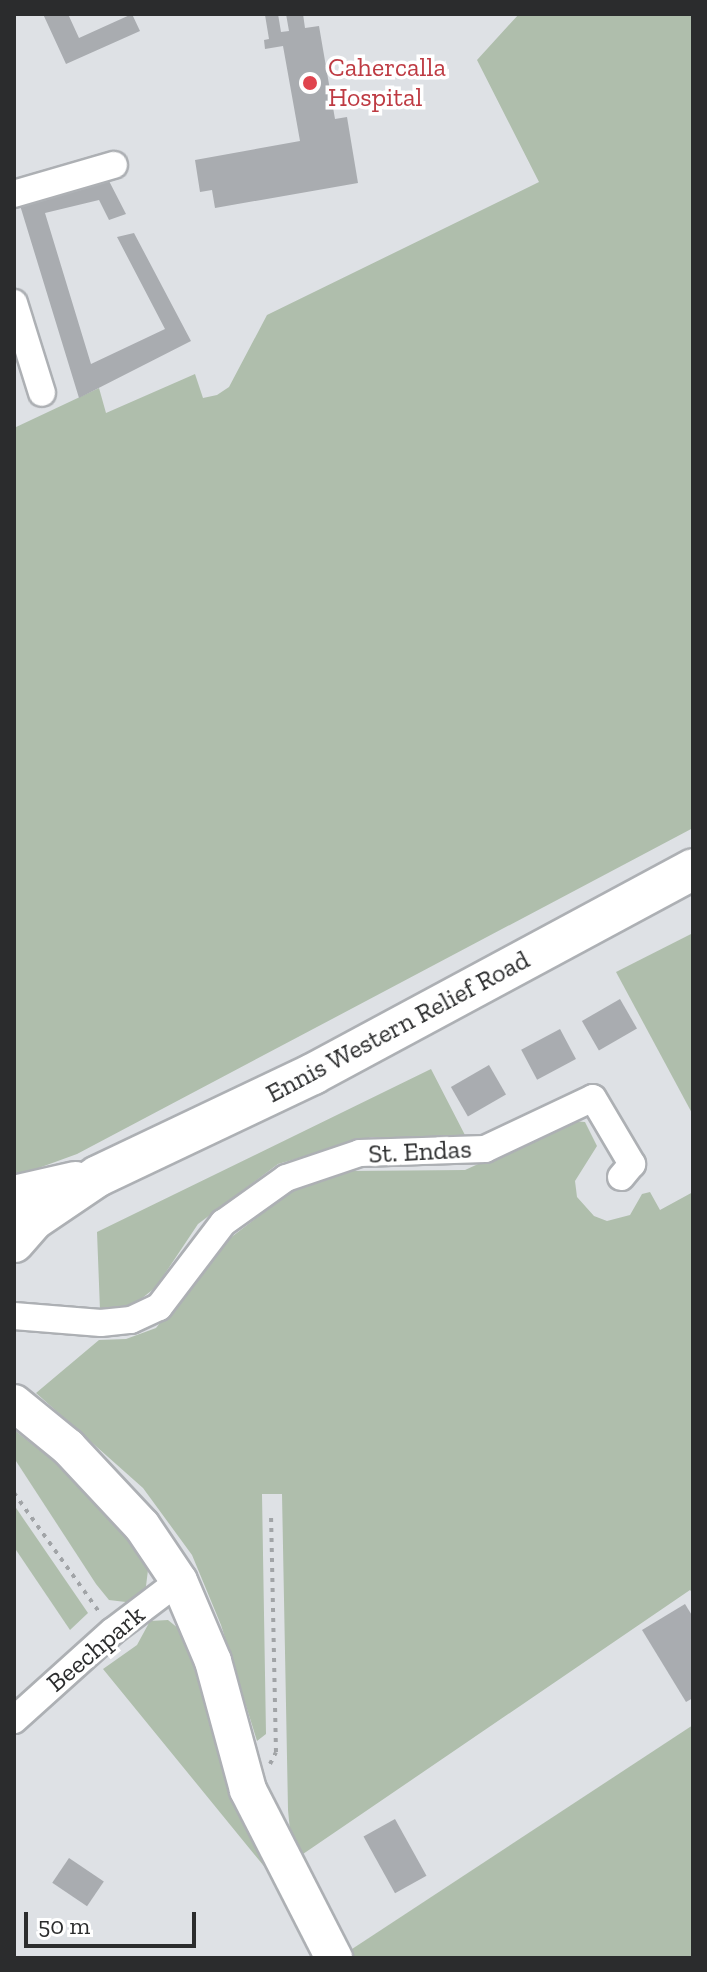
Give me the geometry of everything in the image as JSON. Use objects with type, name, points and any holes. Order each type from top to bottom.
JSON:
[{"type":"main road","name":"Ennis Western Relief Road","points":[[14,1242],[33,1220],[98,1176],[313,1074],[693,869]]},
{"type":"main road","name":"Ennis Western Relief Road","points":[[14,1196],[98,1176]]},
{"type":"main road","points":[[14,1403],[68,1447],[142,1526],[179,1581],[213,1661],[248,1790],[334,1958]]},
{"type":"street","points":[[14,194],[114,165]]},
{"type":"street","points":[[15,300],[42,393]]},
{"type":"street","name":"St. Endas","points":[[14,1316],[101,1323],[131,1320],[159,1307],[223,1223],[286,1178],[360,1153],[485,1149],[593,1098],[632,1164],[621,1177]]},
{"type":"street","name":"Beechpark","points":[[14,1720],[113,1631],[179,1581]]},
{"type":"path","points":[[14,1493],[113,1631]]},
{"type":"path","points":[[248,1790],[265,1774],[276,1752],[271,1512]]},
{"type":"green space","points":[[519,14],[693,14],[693,828],[77,1154],[14,1177],[14,428],[99,388],[106,413],[195,374],[203,398],[217,395],[229,387],[267,315],[539,182],[477,60]]},
{"type":"green space","points":[[693,933],[693,1115],[616,972]]},
{"type":"green space","points":[[431,1069],[467,1139],[372,1137],[278,1164],[198,1224],[156,1287],[131,1307],[100,1310],[97,1232]]},
{"type":"green space","points":[[573,1121],[585,1122],[597,1146],[575,1181],[577,1197],[594,1216],[607,1221],[630,1215],[642,1194],[650,1192],[660,1210],[693,1192],[693,1594],[690,1590],[303,1854],[291,1841],[288,1810],[282,1494],[262,1494],[266,1734],[257,1741],[221,1625],[192,1555],[143,1488],[36,1393],[99,1340],[126,1339],[156,1328],[221,1245],[294,1189],[348,1171],[465,1170]]},
{"type":"green space","points":[[14,1430],[84,1484],[149,1562],[145,1594],[134,1603],[109,1600],[96,1584],[14,1458]]},
{"type":"green space","points":[[14,1505],[88,1613],[70,1630],[14,1547]]},
{"type":"green space","points":[[168,1620],[184,1633],[233,1803],[272,1876],[103,1669],[137,1645],[150,1621]]},
{"type":"green space","points":[[693,1725],[693,1958],[353,1958],[349,1951]]},
{"type":"building","points":[[43,14],[68,14],[79,38],[132,14],[140,31],[66,64]]},
{"type":"building","name":"Cahercalla Hospital","points":[[278,14],[281,32],[289,31],[286,14],[303,14],[305,28],[319,26],[335,119],[347,117],[358,183],[215,208],[212,190],[200,192],[195,160],[300,141],[283,46],[265,49],[264,40],[269,39],[265,15]]},
{"type":"building","points":[[108,179],[126,214],[109,220],[99,200],[45,213],[91,364],[165,329],[117,237],[134,233],[191,341],[79,398],[19,202]]},
{"type":"building","points":[[620,999],[637,1028],[599,1050],[582,1021]]},
{"type":"building","points":[[560,1029],[576,1059],[537,1080],[521,1050]]},
{"type":"building","points":[[489,1065],[506,1094],[468,1116],[451,1087]]},
{"type":"building","points":[[685,1604],[693,1617],[693,1698],[686,1702],[642,1630]]},
{"type":"building","points":[[395,1819],[427,1876],[395,1893],[364,1836]]},
{"type":"building","points":[[69,1858],[104,1881],[87,1906],[52,1883]]},
{"type":"place","name":"Cahercalla Hospital","points":[[310,83]]}]
